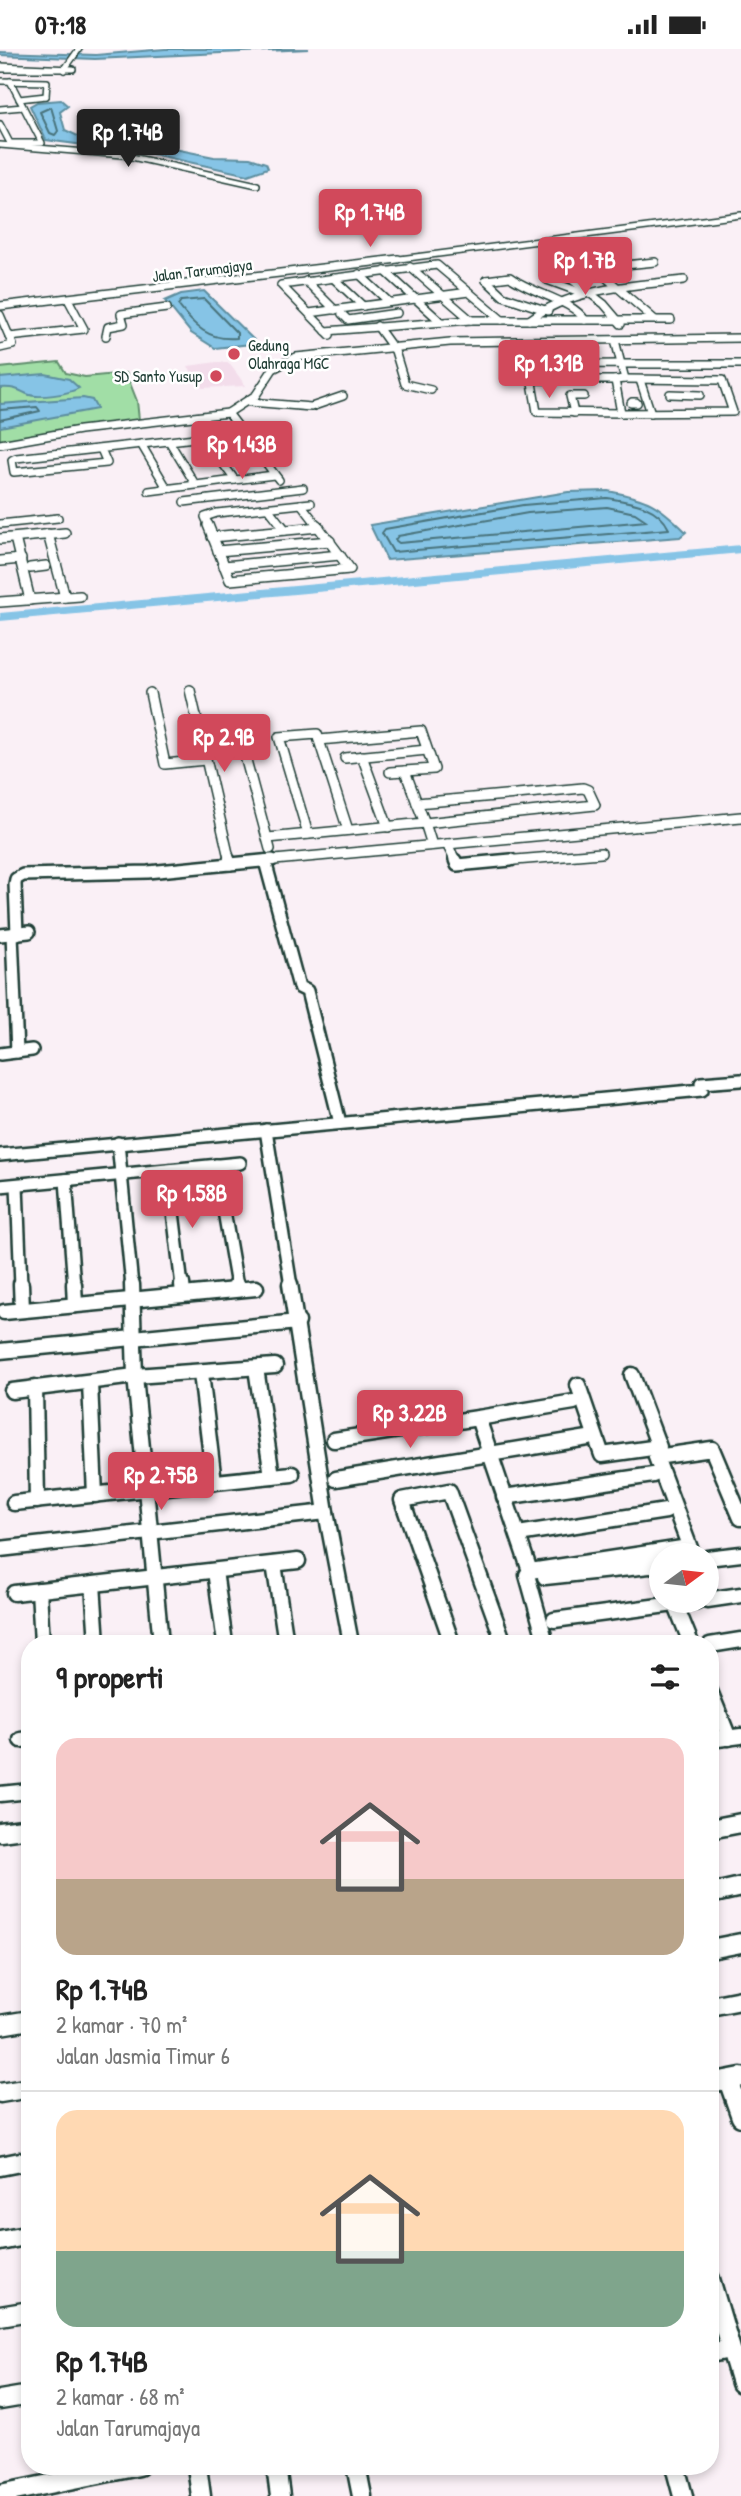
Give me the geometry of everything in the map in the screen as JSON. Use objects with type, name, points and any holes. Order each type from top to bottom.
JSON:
[{"type":"street","points":[[0,68],[65,69],[75,54]]},
{"type":"street","points":[[0,81],[47,82],[46,96]]},
{"type":"street","points":[[0,124],[9,143],[42,143],[9,81]]},
{"type":"street","points":[[39,82],[46,96]]},
{"type":"street","points":[[19,99],[46,96]]},
{"type":"street","points":[[0,109],[23,107]]},
{"type":"street","points":[[0,145],[123,155],[257,185]]},
{"type":"street","name":"Jalan Tarumajaya","points":[[0,306],[53,304],[741,215]]},
{"type":"street","points":[[654,266],[645,263],[594,269],[654,319]]},
{"type":"street","points":[[333,337],[281,286],[437,265],[502,320]]},
{"type":"street","points":[[621,266],[629,273]]},
{"type":"street","points":[[410,267],[471,320]]},
{"type":"street","points":[[385,271],[441,322]]},
{"type":"street","points":[[359,274],[408,324]]},
{"type":"street","points":[[580,274],[547,281],[587,294]]},
{"type":"street","points":[[567,276],[620,319],[623,338]]},
{"type":"street","points":[[662,276],[670,282]]},
{"type":"street","points":[[333,278],[363,306]]},
{"type":"street","points":[[512,302],[486,281],[510,278],[523,288],[562,300],[580,310],[586,320]]},
{"type":"street","points":[[637,279],[645,285]]},
{"type":"street","points":[[529,320],[543,308],[562,300],[684,280]]},
{"type":"street","points":[[306,281],[357,328]]},
{"type":"street","points":[[48,292],[53,304]]},
{"type":"street","points":[[348,320],[415,299],[469,292]]},
{"type":"street","points":[[503,296],[543,308],[555,319]]},
{"type":"street","points":[[68,300],[84,329]]},
{"type":"street","points":[[162,300],[173,315]]},
{"type":"street","points":[[504,307],[512,302],[523,302]]},
{"type":"street","points":[[309,313],[338,312],[363,306],[393,308]]},
{"type":"street","points":[[9,337],[42,329],[108,327],[123,324],[121,314],[167,308]]},
{"type":"street","points":[[0,315],[13,346],[0,348]]},
{"type":"street","points":[[326,331],[471,320],[671,320]]},
{"type":"street","points":[[377,326],[393,348],[403,383],[431,390]]},
{"type":"street","points":[[106,336],[108,327]]},
{"type":"street","points":[[0,444],[228,413],[250,402],[265,388],[273,369],[296,357],[502,342],[623,338],[661,341]]},
{"type":"street","points":[[502,342],[616,344],[741,341]]},
{"type":"street","points":[[616,344],[625,379]]},
{"type":"street","points":[[273,369],[282,369],[291,363],[393,348]]},
{"type":"street","points":[[529,365],[538,413],[737,412],[717,364]]},
{"type":"street","points":[[512,365],[741,364]]},
{"type":"street","points":[[531,380],[722,380]]},
{"type":"street","points":[[615,380],[621,413]]},
{"type":"street","points":[[640,380],[651,413]]},
{"type":"street","points":[[323,393],[322,397],[327,404]]},
{"type":"street","points":[[670,394],[700,395]]},
{"type":"street","points":[[686,395],[696,413]]},
{"type":"street","points":[[250,402],[327,404],[343,396]]},
{"type":"street","points":[[557,396],[584,396]]},
{"type":"street","points":[[570,396],[574,413]]},
{"type":"street","points":[[618,403],[648,403]]},
{"type":"street","points":[[633,403],[636,413]]},
{"type":"street","points":[[228,413],[286,490]]},
{"type":"street","points":[[144,423],[155,443]]},
{"type":"street","points":[[101,449],[107,463],[14,472],[13,459],[218,435]]},
{"type":"street","points":[[203,437],[235,480]]},
{"type":"street","points":[[169,441],[195,484]]},
{"type":"street","points":[[141,444],[167,488]]},
{"type":"street","points":[[149,491],[274,475]]},
{"type":"street","points":[[184,502],[303,488]]},
{"type":"street","points":[[241,495],[252,510]]},
{"type":"street","points":[[301,504],[350,567],[348,570],[232,581],[205,517],[252,510],[301,504],[311,503]]},
{"type":"street","points":[[268,508],[285,530]]},
{"type":"street","points":[[237,512],[248,534]]},
{"type":"street","points":[[0,524],[58,518]]},
{"type":"street","points":[[212,537],[319,527]]},
{"type":"street","points":[[268,532],[290,576]]},
{"type":"street","points":[[0,539],[65,533]]},
{"type":"street","points":[[48,534],[65,597]]},
{"type":"street","points":[[15,538],[26,569],[30,600]]},
{"type":"street","points":[[218,551],[330,541]]},
{"type":"street","points":[[224,566],[340,555]]},
{"type":"street","points":[[0,561],[21,559]]},
{"type":"street","points":[[26,569],[46,566]]},
{"type":"street","points":[[0,603],[80,596]]},
{"type":"street","points":[[190,690],[230,864]]},
{"type":"street","points":[[150,693],[165,764],[205,760]]},
{"type":"street","points":[[319,740],[421,731],[434,769],[390,772]]},
{"type":"street","points":[[308,834],[279,737],[317,734],[348,831]]},
{"type":"street","points":[[201,741],[240,738],[269,843],[308,834],[595,805],[588,790],[583,788],[417,803]]},
{"type":"street","points":[[345,758],[427,750]]},
{"type":"street","points":[[362,756],[388,827]]},
{"type":"street","points":[[405,771],[432,845]]},
{"type":"street","points":[[17,1052],[15,884],[16,879],[23,875],[136,873],[741,817]]},
{"type":"street","points":[[447,843],[457,865],[601,853]]},
{"type":"street","points":[[265,861],[299,987],[307,991],[340,1123]]},
{"type":"street","points":[[0,935],[29,932]]},
{"type":"street","points":[[0,1053],[32,1050]]},
{"type":"street","points":[[0,1155],[702,1090],[701,1083],[741,1080]]},
{"type":"street","points":[[266,1130],[326,1512],[349,1635]]},
{"type":"street","points":[[118,1143],[133,1300],[135,1376],[160,1635]]},
{"type":"street","points":[[0,1187],[240,1163]]},
{"type":"street","points":[[216,1165],[237,1289]]},
{"type":"street","points":[[168,1171],[183,1294]]},
{"type":"street","points":[[66,1179],[75,1305]]},
{"type":"street","points":[[17,1185],[22,1310]]},
{"type":"street","points":[[4,1312],[256,1288]]},
{"type":"street","points":[[0,1351],[298,1322]]},
{"type":"street","points":[[12,1391],[135,1376],[275,1366]]},
{"type":"street","points":[[256,1368],[272,1476]]},
{"type":"street","points":[[201,1373],[214,1482]]},
{"type":"street","points":[[632,1375],[684,1543]]},
{"type":"street","points":[[90,1383],[95,1495]]},
{"type":"street","points":[[578,1385],[602,1455],[712,1449],[741,1518]]},
{"type":"street","points":[[35,1387],[37,1501]]},
{"type":"street","points":[[334,1440],[574,1402]]},
{"type":"street","points":[[478,1417],[530,1571],[527,1575],[544,1635]]},
{"type":"street","points":[[336,1479],[588,1439]]},
{"type":"street","points":[[14,1503],[292,1474]]},
{"type":"street","points":[[504,1497],[653,1475]]},
{"type":"street","points":[[449,1635],[402,1500],[449,1491],[501,1635]]},
{"type":"street","points":[[518,1534],[666,1511]]},
{"type":"street","points":[[0,1549],[326,1512]]},
{"type":"street","points":[[719,1557],[741,1554]]},
{"type":"street","points":[[530,1571],[649,1557]]},
{"type":"street","points":[[14,1593],[298,1561]]},
{"type":"street","points":[[274,1564],[285,1635]]},
{"type":"street","points":[[545,1577],[649,1568]]},
{"type":"street","points":[[215,1570],[224,1635]]},
{"type":"street","points":[[93,1584],[96,1635]]},
{"type":"street","points":[[39,1590],[42,1635]]},
{"type":"street","points":[[719,1598],[741,1595]]},
{"type":"street","points":[[554,1620],[649,1607]]},
{"type":"street","points":[[679,1613],[688,1635]]},
{"type":"street","points":[[719,1644],[741,1640]]},
{"type":"street","points":[[719,1708],[735,1737]]},
{"type":"street","points":[[0,1794],[21,1792]]},
{"type":"street","points":[[719,1827],[741,1823]]},
{"type":"street","points":[[0,1832],[21,1829]]},
{"type":"street","points":[[719,1892],[741,1887]]},
{"type":"street","points":[[719,1947],[741,1943]]},
{"type":"street","points":[[719,2004],[741,2000]]},
{"type":"street","points":[[0,2025],[21,2021]]},
{"type":"street","points":[[726,2080],[741,2117]]},
{"type":"street","points":[[0,2093],[21,2090]]},
{"type":"street","points":[[0,2166],[21,2162]]},
{"type":"street","points":[[0,2241],[21,2237]]},
{"type":"street","points":[[719,2310],[741,2382]]},
{"type":"street","points":[[0,2316],[21,2312]]},
{"type":"street","points":[[719,2351],[730,2349]]},
{"type":"street","points":[[0,2400],[21,2396]]},
{"type":"street","points":[[0,2494],[94,2475]]},
{"type":"street","points":[[198,2475],[201,2496]]},
{"type":"street","points":[[278,2475],[281,2496]]},
{"type":"street","points":[[358,2475],[362,2496]]},
{"type":"street","points":[[677,2475],[683,2496]]},
{"type":"shaded area","name":"SD Santo Yusup","points":[[229,363],[246,386],[202,388],[188,366]]},
{"type":"green space","points":[[59,362],[66,373],[85,377],[126,373],[137,401],[139,420],[0,441],[0,368]]},
{"type":"water","points":[[165,49],[309,49],[95,59],[0,55],[0,52],[96,55]]},
{"type":"water","points":[[61,100],[68,106],[60,112],[65,130],[82,138],[145,143],[214,157],[250,158],[266,163],[268,168],[248,175],[152,154],[46,140],[30,106],[37,102]]},
{"type":"water","points":[[204,291],[254,340],[251,344],[215,348],[191,333],[165,301],[181,294]]},
{"type":"water","points":[[45,374],[69,379],[79,388],[61,394],[38,396],[15,389],[0,388],[0,378]]},
{"type":"water","points":[[83,398],[92,400],[97,409],[0,427],[0,404]]},
{"type":"water","points":[[608,491],[633,497],[659,508],[686,532],[680,537],[387,560],[370,525],[568,492]]},
{"type":"waterway","points":[[0,617],[741,549]]},
{"type":"place","name":"Gedung Olahraga MGC","points":[[234,354]]},
{"type":"place","name":"SD Santo Yusup","points":[[216,376]]}]
